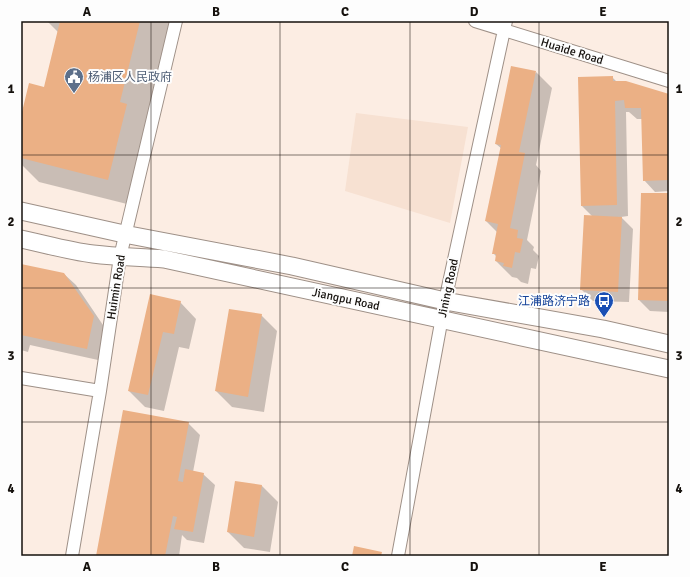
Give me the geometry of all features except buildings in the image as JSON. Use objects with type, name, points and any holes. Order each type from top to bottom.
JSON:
[{"type":"main road","name":"Jiangpu Road","points":[[21,211],[124,234],[292,266],[445,301],[603,329],[669,344]]},
{"type":"main road","name":"Jiangpu Road","points":[[21,239],[91,254],[164,259],[669,369]]},
{"type":"street","name":"Huimin Road","points":[[72,556],[100,391],[124,234],[176,21]]},
{"type":"street","name":"Huaide Road","points":[[475,21],[505,26],[669,81]]},
{"type":"street","name":"Jining Road","points":[[398,556],[441,320],[505,26]]},
{"type":"street","points":[[21,378],[100,391]]},
{"type":"shaded area","points":[[356,113],[468,127],[450,223],[345,191]]},
{"type":"place","name":"杨浦区人民政府","points":[[74,94]]},
{"type":"place","name":"江浦路济宁路","points":[[604,318]]}]
